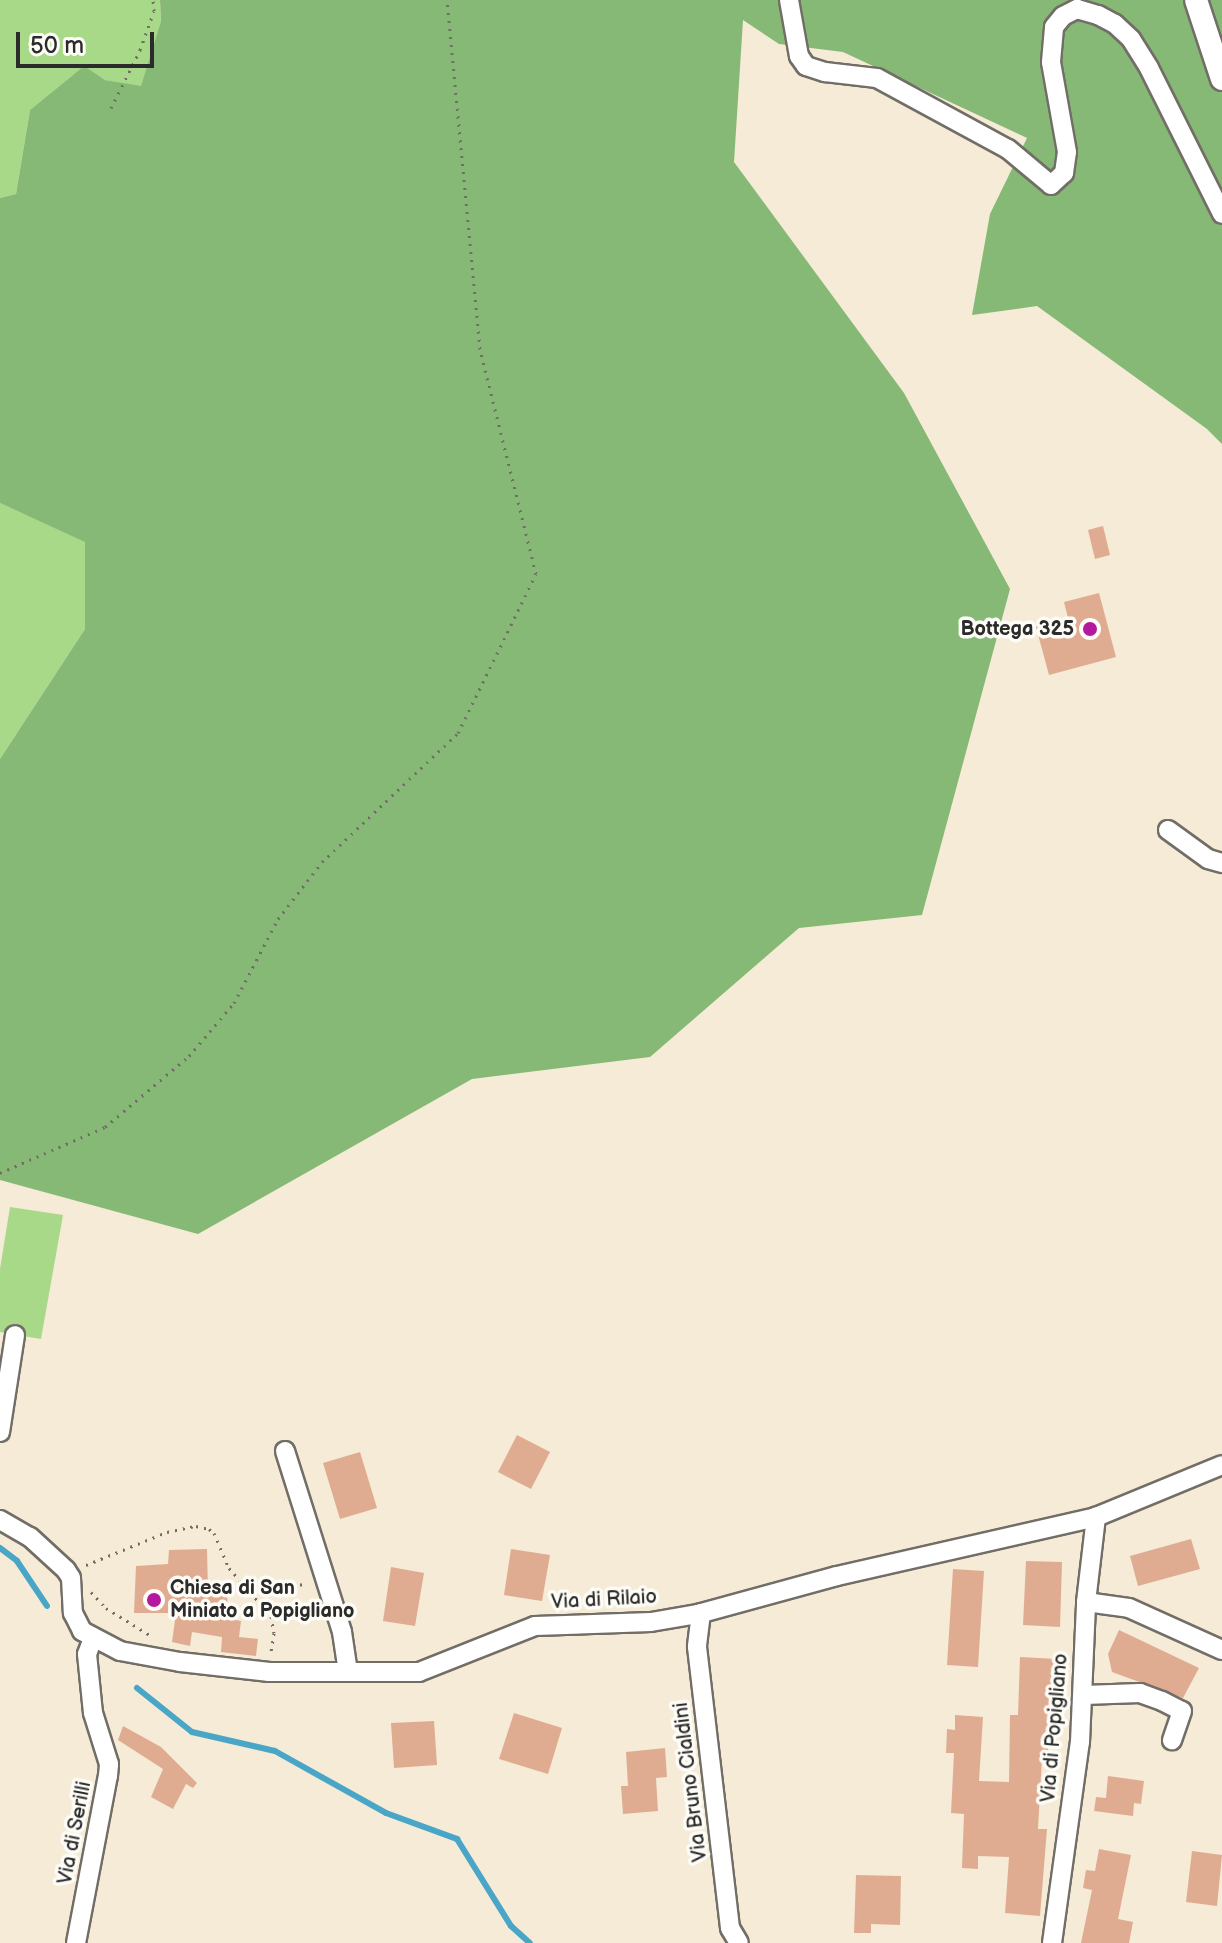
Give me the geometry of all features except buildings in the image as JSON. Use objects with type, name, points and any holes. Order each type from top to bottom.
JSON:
[{"type":"main road","points":[[1196,0],[1222,79]]},
{"type":"street","points":[[789,0],[799,56],[806,66],[825,72],[877,78],[1008,149],[1051,185],[1058,182],[1064,173],[1067,152],[1051,62],[1054,27],[1063,16],[1077,9],[1098,15],[1115,24],[1131,39],[1149,68],[1222,214]]},
{"type":"street","points":[[1168,830],[1208,859],[1222,863]]},
{"type":"street","points":[[0,1432],[15,1335]]},
{"type":"street","points":[[285,1451],[342,1632],[348,1672]]},
{"type":"street","name":"Via di Rilaio","points":[[93,1638],[146,1657],[269,1672],[419,1672],[535,1626],[651,1622],[701,1613],[837,1576],[1096,1517],[1222,1465]]},
{"type":"street","name":"Via di Popigliano","points":[[1052,1943],[1084,1695],[1086,1602],[1096,1517]]},
{"type":"street","points":[[0,1520],[30,1537],[69,1577],[73,1613],[82,1631],[93,1638]]},
{"type":"street","points":[[1086,1602],[1129,1608],[1222,1650]]},
{"type":"street","name":"Via Bruno Cialdini","points":[[701,1613],[697,1647],[725,1894],[736,1942]]},
{"type":"street","name":"Via di Serilli","points":[[76,1943],[109,1764],[93,1713],[87,1654],[93,1638]]},
{"type":"street","points":[[1084,1695],[1140,1693],[1182,1711],[1172,1740]]},
{"type":"path","points":[[111,108],[140,50],[154,11],[153,0]]},
{"type":"path","points":[[0,1173],[105,1127],[189,1056],[234,1003],[278,919],[322,862],[458,733],[536,574],[480,349],[447,0]]},
{"type":"path","points":[[69,1577],[167,1532],[196,1526],[214,1533],[229,1568],[266,1608],[274,1626],[269,1672]]},
{"type":"path","points":[[69,1577],[87,1587],[106,1608],[155,1638]]},
{"type":"path","points":[[241,1580],[327,1585]]},
{"type":"green space","points":[[0,0],[160,0],[161,21],[141,87],[105,80],[83,67],[30,110],[16,194],[0,198]]},
{"type":"green space","points":[[160,0],[1222,0],[1222,444],[1207,429],[1037,306],[972,315],[990,214],[1027,138],[843,52],[779,44],[743,20],[734,162],[904,393],[1010,589],[922,915],[799,928],[650,1057],[472,1079],[198,1234],[0,1180],[0,759],[85,629],[85,542],[0,503],[0,198],[16,194],[30,110],[84,66],[105,80],[141,86],[161,21]]},
{"type":"green space","points":[[0,503],[85,541],[85,629],[0,759]]},
{"type":"green space","points":[[10,1207],[63,1215],[41,1339],[0,1332],[0,1269]]},
{"type":"waterway","points":[[0,1548],[17,1561],[47,1606]]},
{"type":"waterway","points":[[137,1688],[192,1732],[275,1751],[386,1813],[457,1839],[511,1926],[530,1943]]},
{"type":"place","name":"Bottega 325","points":[[1090,629]]},
{"type":"place","name":"Chiesa di San Miniato a Popigliano","points":[[154,1600]]}]
